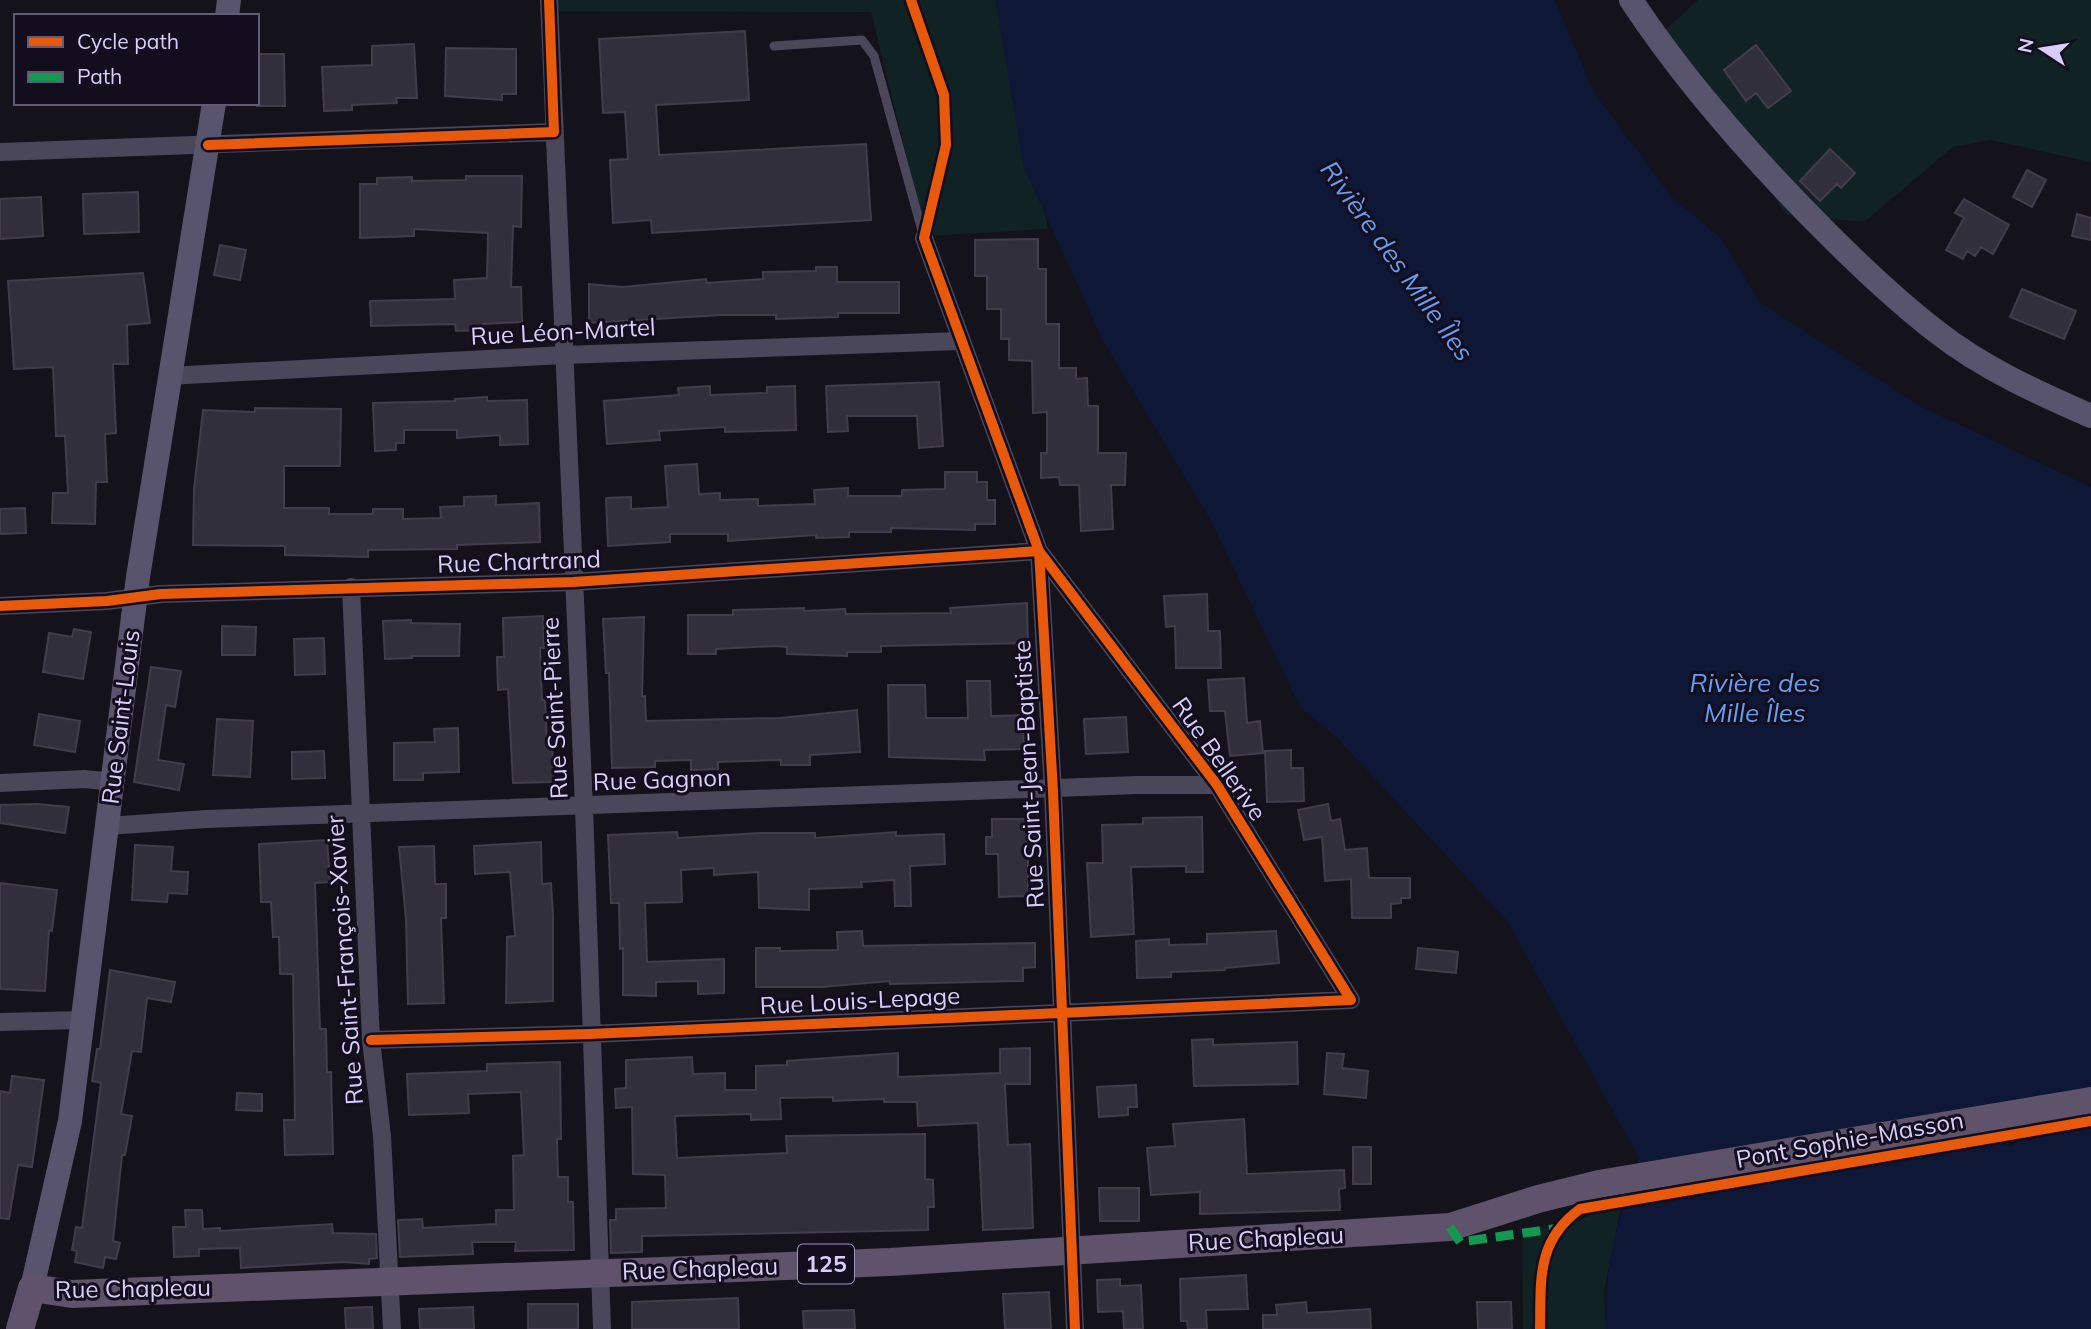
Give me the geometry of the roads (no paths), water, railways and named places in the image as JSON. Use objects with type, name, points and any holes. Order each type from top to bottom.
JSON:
[{"type":"main road","points":[[1631,0],[1663,48],[1761,167],[1858,264],[1937,332],[1991,369],[2091,416]]},
{"type":"main road","name":"Rue Saint-Louis","points":[[20,1329],[66,1143],[84,1020],[136,598],[168,376],[214,105]]},
{"type":"main road","name":"Pont Sophie-Masson","points":[[1613,1181],[2091,1101]]},
{"type":"main road","name":"Rue Chapleau","points":[[32,1288],[72,1294],[890,1262],[1450,1227],[1558,1193],[1613,1181]]},
{"type":"street","name":"Rue Saint-Pierre","points":[[549,0],[584,807],[602,1329]]},
{"type":"street","points":[[0,152],[554,132]]},
{"type":"street","name":"Rue Saint-Jean-Baptiste","points":[[924,238],[1039,551],[1053,790],[1069,1249],[1075,1329]]},
{"type":"street","name":"Rue Léon-Martel","points":[[168,376],[565,355],[960,341]]},
{"type":"street","name":"Rue Chartrand","points":[[0,606],[351,587],[573,582],[1039,551]]},
{"type":"street","name":"Rue Bellerive","points":[[1039,551],[1217,785],[1351,1000]]},
{"type":"street","name":"Rue Saint-François-Xavier","points":[[351,587],[371,1040],[382,1136],[392,1329]]},
{"type":"street","points":[[0,783],[84,779],[114,782]]},
{"type":"street","name":"Rue Gagnon","points":[[108,826],[206,819],[1136,785],[1217,785]]},
{"type":"street","name":"Rue Louis-Lepage","points":[[371,1040],[590,1034],[1351,1000]]},
{"type":"street","points":[[0,1022],[84,1020]]},
{"type":"lane","points":[[774,46],[862,40],[874,56],[924,238]]},
{"type":"water","name":"Rivière des Mille Îles","points":[[995,0],[1555,0],[1593,91],[1672,197],[1721,238],[1760,302],[1918,405],[2091,487],[2091,1329],[1606,1329],[1607,1285],[1614,1242],[1639,1158],[1507,921],[1336,737],[1300,707],[1211,521],[1103,341],[1024,168]]}]
